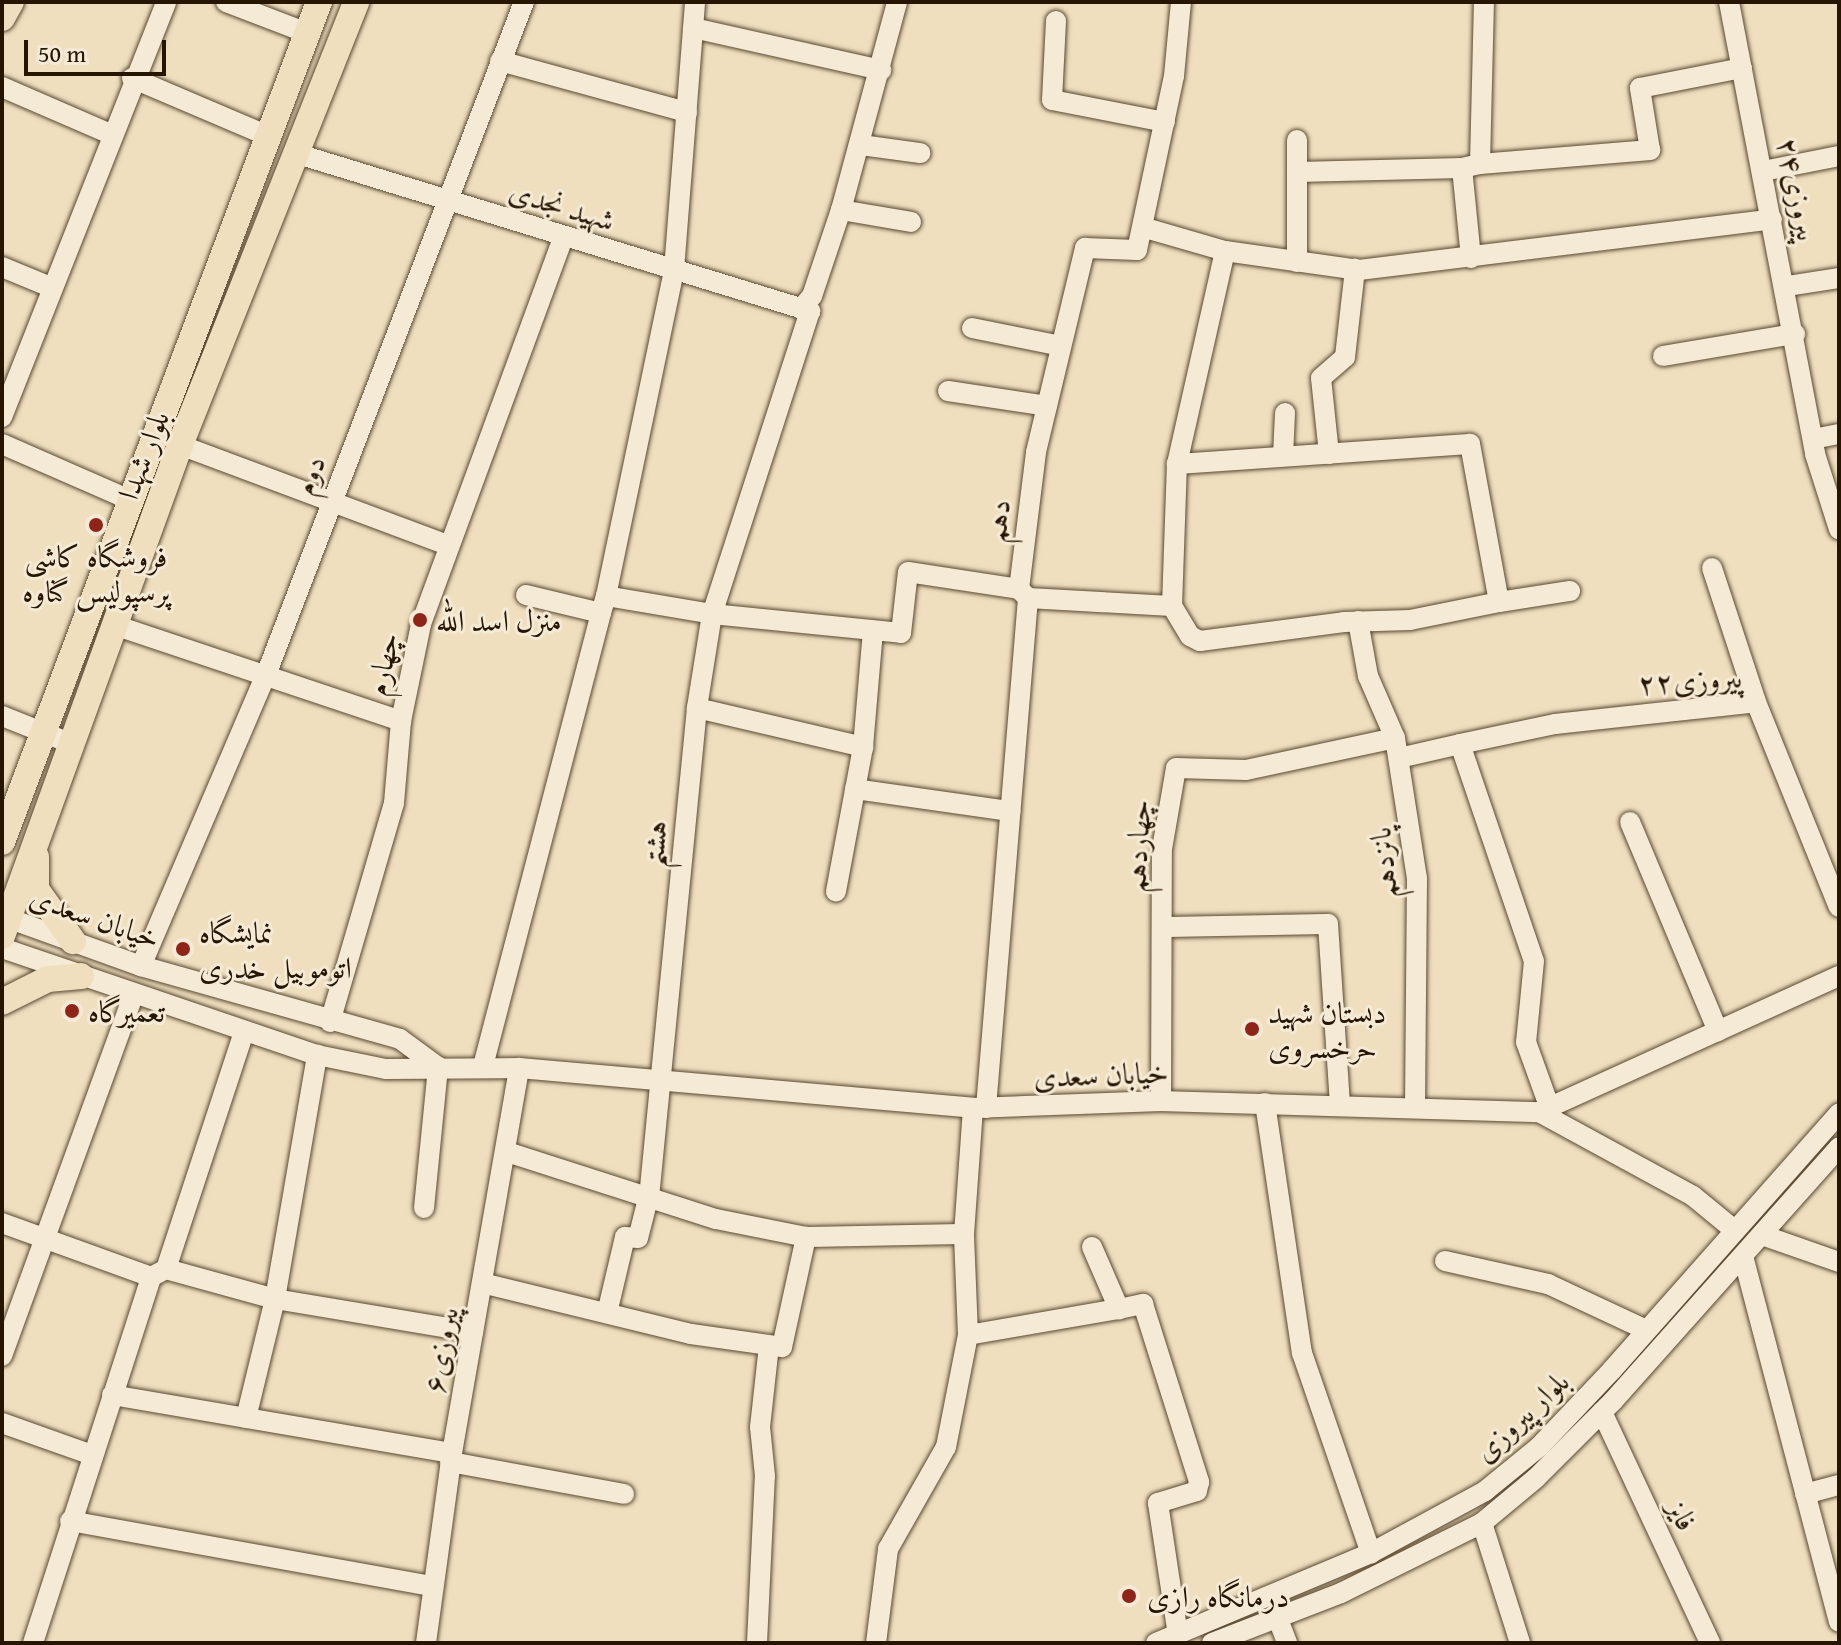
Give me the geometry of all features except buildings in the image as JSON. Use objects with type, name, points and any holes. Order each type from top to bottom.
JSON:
[{"type":"main road","points":[[2,18],[11,2]]},
{"type":"main road","name":"بلوار شهدا","points":[[4,832],[44,734],[319,2]]},
{"type":"main road","name":"بلوار شهدا","points":[[4,924],[180,445],[356,2]]},
{"type":"main road","points":[[36,842],[36,889],[73,941]]},
{"type":"main road","points":[[2,1002],[48,979],[81,976]]},
{"type":"street","points":[[2,417],[113,135],[132,78],[166,2]]},
{"type":"street","points":[[226,2],[307,33]]},
{"type":"street","name":"دوم","points":[[141,966],[266,675],[445,200],[524,2]]},
{"type":"street","points":[[483,1066],[604,604],[674,270],[695,2]]},
{"type":"street","name":"هشتم","points":[[607,1313],[625,1237],[638,1238],[649,1195],[697,708],[712,614],[806,310],[861,145],[897,2]]},
{"type":"street","points":[[1181,2],[1165,122],[1142,227],[1225,251],[1355,269],[1471,258],[1772,219]]},
{"type":"street","points":[[1471,258],[1471,166],[1484,2]]},
{"type":"street","name":"پیروزی۲۴","points":[[1729,2],[1787,286],[1813,439],[1839,529]]},
{"type":"street","points":[[1056,21],[1052,100],[1165,122]]},
{"type":"street","points":[[693,28],[881,70]]},
{"type":"street","points":[[500,61],[687,112]]},
{"type":"street","points":[[1297,172],[1471,166],[1650,150],[1640,88],[1742,68]]},
{"type":"street","points":[[132,78],[268,136]]},
{"type":"street","points":[[2,87],[113,135]]},
{"type":"street","points":[[1297,140],[1297,262]]},
{"type":"street","points":[[861,145],[920,153]]},
{"type":"street","name":"شهید نجدی","points":[[298,154],[563,238],[806,310]]},
{"type":"street","points":[[1763,171],[1839,156]]},
{"type":"street","points":[[841,210],[911,222]]},
{"type":"street","name":"دهم","points":[[876,1643],[888,1549],[946,1447],[968,1335],[964,1234],[1010,811],[1023,594],[1047,406],[1085,248],[1137,250],[1142,227]]},
{"type":"street","name":"چهارم","points":[[330,1022],[394,803],[401,721],[421,624],[563,238]]},
{"type":"street","points":[[1225,251],[1177,464],[1172,606],[1190,636],[1200,641],[1358,621],[1410,620],[1570,591]]},
{"type":"street","points":[[2,267],[53,288]]},
{"type":"street","points":[[1329,454],[1321,378],[1345,357],[1355,269]]},
{"type":"street","points":[[1787,286],[1839,278]]},
{"type":"street","points":[[972,328],[1061,346]]},
{"type":"street","points":[[1663,356],[1795,334]]},
{"type":"street","points":[[948,391],[1047,406]]},
{"type":"street","points":[[1283,456],[1285,413]]},
{"type":"street","points":[[1813,439],[1839,434]]},
{"type":"street","points":[[2,444],[130,500]]},
{"type":"street","points":[[1177,464],[1470,444],[1499,602]]},
{"type":"street","points":[[180,445],[448,545]]},
{"type":"street","points":[[1712,568],[1756,702]]},
{"type":"street","points":[[526,595],[901,633],[908,572],[1023,594],[1172,606]]},
{"type":"street","name":"پانزدهم","points":[[1358,621],[1368,676],[1397,748],[1417,878],[1415,1107]]},
{"type":"street","points":[[114,625],[401,721]]},
{"type":"street","points":[[836,891],[863,747],[873,630]]},
{"type":"street","name":"پیروزی۲۲","points":[[1397,748],[1460,744],[1555,724],[1756,702],[1839,907]]},
{"type":"street","points":[[697,708],[863,747]]},
{"type":"street","points":[[2,716],[72,744]]},
{"type":"street","points":[[1460,744],[1534,961],[1526,1042],[1544,1109],[1839,976]]},
{"type":"street","name":"چهاردهم","points":[[1161,1101],[1165,927],[1162,849],[1176,768],[1246,770],[1397,748]]},
{"type":"street","points":[[855,789],[1010,811]]},
{"type":"street","points":[[1630,822],[1718,1031]]},
{"type":"street","name":"خیابان سعدی","points":[[4,924],[73,941],[141,966],[330,1022],[400,1039],[438,1067]]},
{"type":"street","points":[[1165,927],[1328,924],[1340,1103]]},
{"type":"street","name":"خیابان سعدی","points":[[2,948],[244,1032],[317,1055],[386,1069],[519,1068],[885,1105],[980,1108],[1161,1101],[1544,1109],[1693,1196],[1733,1229]]},
{"type":"street","points":[[2,1356],[134,994]]},
{"type":"street","points":[[33,1643],[112,1395],[244,1032]]},
{"type":"street","points":[[246,1418],[275,1299],[317,1055]]},
{"type":"street","points":[[424,1208],[438,1067]]},
{"type":"street","name":"پیروزی۶","points":[[426,1643],[451,1457],[507,1152],[519,1068]]},
{"type":"street","points":[[1265,1103],[1302,1353],[1371,1553]]},
{"type":"street","name":"بلوار پیروزی","points":[[1156,1643],[1371,1553],[1441,1518],[1518,1465],[1646,1330],[1839,1113]]},
{"type":"street","name":"بلوار پیروزی","points":[[1212,1643],[1278,1619],[1482,1523],[1536,1478],[1602,1412],[1693,1314],[1839,1147]]},
{"type":"street","points":[[507,1152],[649,1195],[716,1219],[806,1237],[964,1234]]},
{"type":"street","points":[[2,1223],[158,1273],[275,1299],[473,1332]]},
{"type":"street","points":[[1762,1235],[1839,1262]]},
{"type":"street","points":[[482,1283],[607,1313],[782,1347],[806,1237]]},
{"type":"street","points":[[1092,1247],[1119,1309]]},
{"type":"street","points":[[1743,1256],[1839,1622]]},
{"type":"street","points":[[1445,1261],[1548,1284],[1646,1330]]},
{"type":"street","points":[[1675,1297],[1693,1314]]},
{"type":"street","points":[[968,1335],[1143,1304],[1199,1482],[1197,1491],[1158,1503],[1178,1635]]},
{"type":"street","points":[[757,1643],[765,1476],[760,1427],[769,1345]]},
{"type":"street","points":[[112,1395],[451,1457],[624,1494]]},
{"type":"street","name":"فایز","points":[[1602,1412],[1710,1643]]},
{"type":"street","points":[[2,1423],[92,1455]]},
{"type":"street","points":[[1805,1494],[1839,1485]]},
{"type":"street","points":[[70,1521],[433,1586]]},
{"type":"street","points":[[1482,1523],[1520,1643]]},
{"type":"street","points":[[1278,1619],[1287,1643]]},
{"type":"place","name":"فروشگاه کاشی پرسپولیس گناوه","points":[[96,525]]},
{"type":"place","name":"منزل اسد الله","points":[[420,620]]},
{"type":"place","name":"نمایشگاه اتوموبیل خدری","points":[[183,949]]},
{"type":"place","name":"تعمیرگاه","points":[[72,1011]]},
{"type":"place","name":"دبستان شهید حرخسروی","points":[[1252,1029]]},
{"type":"place","name":"درمانگاه رازی","points":[[1129,1596]]}]
